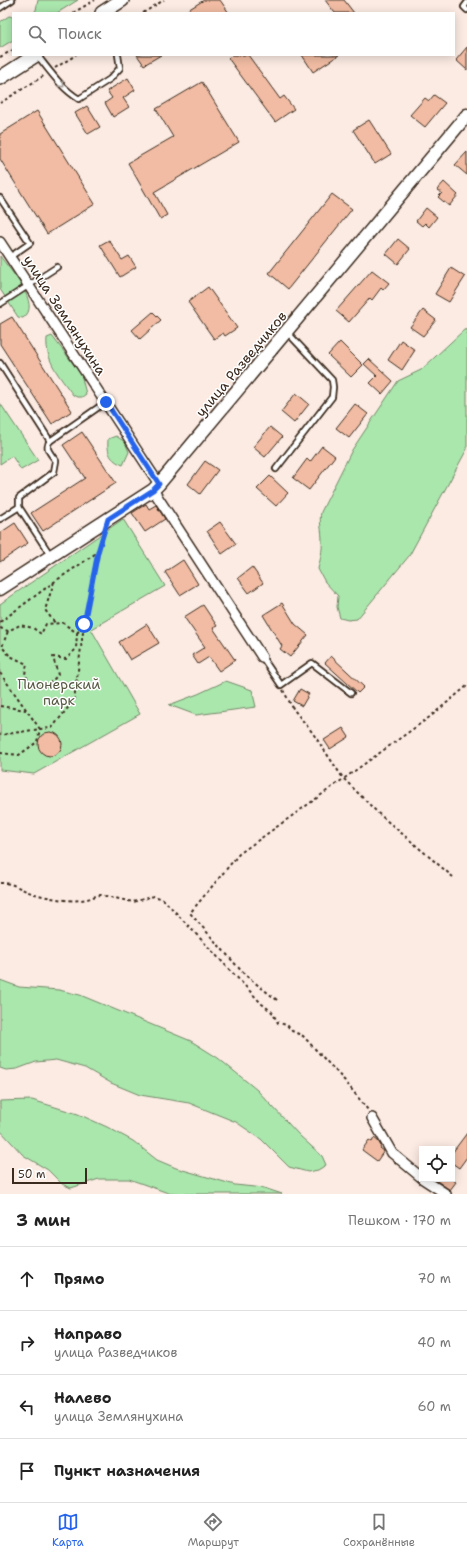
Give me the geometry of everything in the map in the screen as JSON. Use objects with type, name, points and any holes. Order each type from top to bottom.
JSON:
[{"type":"main road","points":[[104,12],[122,0]]},
{"type":"main road","points":[[0,78],[35,56]]},
{"type":"street","name":"улица Разведчиков","points":[[0,589],[156,487],[467,116]]},
{"type":"street","name":"улица Землянухина","points":[[0,242],[106,402],[156,487],[262,657]]},
{"type":"street","points":[[372,1118],[392,1153],[419,1176]]},
{"type":"street","points":[[428,1182],[446,1194]]},
{"type":"lane","points":[[0,8],[12,0]]},
{"type":"lane","points":[[467,3],[464,7],[467,10]]},
{"type":"lane","points":[[38,56],[59,83],[70,94],[79,99],[110,80],[120,68],[118,56]]},
{"type":"lane","points":[[0,198],[30,243],[10,257]]},
{"type":"lane","points":[[0,304],[57,266]]},
{"type":"lane","points":[[276,469],[332,397],[333,387],[332,380],[287,332]]},
{"type":"lane","points":[[0,363],[50,441]]},
{"type":"lane","points":[[51,556],[19,507],[18,500],[21,495],[52,475],[54,472],[56,461],[47,446],[50,441],[106,402]]},
{"type":"lane","points":[[0,519],[19,507]]},
{"type":"lane","points":[[262,657],[281,685],[312,663],[351,693]]},
{"type":"path","points":[[75,12],[95,0]]},
{"type":"path","points":[[145,12],[164,0]]},
{"type":"path","points":[[0,57],[12,51]]},
{"type":"path","points":[[0,103],[74,56]]},
{"type":"path","points":[[0,735],[52,728],[74,700],[84,624],[98,552],[108,519]]},
{"type":"path","points":[[0,622],[98,552]]},
{"type":"path","points":[[54,582],[45,610],[55,623]]},
{"type":"path","points":[[77,633],[63,622],[46,624],[41,634],[33,628],[20,624],[8,631],[2,647],[10,656],[27,664],[25,674],[30,686],[47,686],[58,675],[53,657],[66,659],[76,649],[77,633],[84,624]]},
{"type":"path","points":[[0,628],[8,631]]},
{"type":"path","points":[[0,672],[40,729],[37,742],[19,755],[0,753]]},
{"type":"path","points":[[281,685],[294,710],[312,732],[343,778],[379,814],[453,877]]},
{"type":"path","points":[[277,1000],[245,975],[190,913],[239,854],[431,716],[467,686]]},
{"type":"path","points":[[0,706],[26,710]]},
{"type":"path","points":[[0,883],[12,884],[33,894],[69,900],[86,899],[96,895],[133,902],[154,896],[163,899],[262,1004],[272,1012],[278,1023],[287,1026],[292,1031],[303,1036],[314,1047],[364,1105],[372,1118]]},
{"type":"green space","points":[[38,0],[78,0],[59,12],[35,12]]},
{"type":"green space","points":[[9,16],[12,17],[12,41],[0,48],[0,22]]},
{"type":"green space","points":[[0,256],[17,278],[27,296],[29,305],[28,312],[23,318],[18,317],[0,289]]},
{"type":"green space","points":[[467,329],[467,449],[409,556],[357,619],[348,620],[340,618],[337,607],[338,596],[325,582],[318,569],[322,548],[321,512],[352,450],[398,381],[421,370],[464,330]]},
{"type":"green space","points":[[52,336],[81,374],[86,394],[82,397],[73,395],[54,368],[48,354],[47,346],[47,338]]},
{"type":"green space","points":[[0,403],[38,460],[21,470],[12,456],[0,464]]},
{"type":"green space","points":[[116,436],[125,442],[129,452],[123,465],[112,458],[108,448],[108,439]]},
{"type":"green space","name":"Пионерский парк","points":[[123,519],[165,586],[91,629],[140,714],[34,774],[0,770],[0,604]]},
{"type":"green space","points":[[226,681],[252,690],[256,707],[196,715],[169,705],[198,694]]},
{"type":"green space","points":[[0,980],[19,987],[59,990],[80,995],[191,1041],[218,1058],[257,1090],[300,1136],[322,1156],[326,1165],[318,1170],[308,1172],[289,1167],[261,1139],[236,1122],[189,1103],[140,1095],[111,1083],[85,1068],[56,1060],[36,1062],[17,1069],[6,1070],[0,1068]]},
{"type":"green space","points":[[32,1100],[78,1114],[107,1127],[133,1141],[157,1160],[176,1168],[235,1185],[264,1188],[282,1194],[171,1194],[129,1179],[99,1179],[71,1188],[62,1184],[48,1170],[23,1155],[0,1130],[0,1101]]},
{"type":"building","points":[[204,0],[220,0],[228,12],[185,12]]},
{"type":"building","points":[[325,0],[344,0],[353,12],[334,12]]},
{"type":"building","points":[[467,47],[467,70],[456,60]]},
{"type":"building","points":[[138,56],[159,56],[144,65]]},
{"type":"building","points":[[231,56],[249,56],[280,99],[284,96],[294,109],[275,122],[228,58]]},
{"type":"building","points":[[303,56],[337,56],[313,72]]},
{"type":"building","points":[[128,78],[135,90],[123,98],[129,107],[113,117],[105,103],[112,98],[107,91]]},
{"type":"building","points":[[202,82],[239,142],[154,192],[167,215],[160,219],[128,163],[173,137],[156,109]]},
{"type":"building","points":[[434,95],[445,103],[425,127],[410,115],[425,98],[429,101]]},
{"type":"building","points":[[87,106],[100,127],[88,134],[75,113]]},
{"type":"building","points":[[37,111],[95,204],[47,234],[0,159],[0,134]]},
{"type":"building","points":[[369,120],[391,154],[375,164],[353,130]]},
{"type":"building","points":[[467,152],[467,175],[455,165]]},
{"type":"building","points":[[444,182],[458,195],[449,206],[438,197],[442,193],[437,190]]},
{"type":"building","points":[[332,194],[352,209],[288,289],[269,273]]},
{"type":"building","points":[[426,208],[437,217],[429,227],[425,223],[422,226],[416,221]]},
{"type":"building","points":[[398,239],[410,249],[398,264],[386,254]]},
{"type":"building","points":[[109,240],[122,260],[129,256],[136,267],[120,277],[100,245]]},
{"type":"building","points":[[451,268],[465,277],[449,302],[435,294]]},
{"type":"building","points":[[372,270],[389,283],[383,290],[381,288],[372,300],[370,298],[349,322],[336,311]]},
{"type":"building","points":[[208,287],[237,328],[225,336],[223,333],[214,339],[188,302]]},
{"type":"building","points":[[423,310],[436,320],[423,336],[410,327]]},
{"type":"building","points":[[153,312],[161,320],[140,339],[132,330]]},
{"type":"building","points":[[12,317],[72,411],[52,424],[0,344],[0,324]]},
{"type":"building","points":[[401,340],[415,350],[402,370],[388,360]]},
{"type":"building","points":[[340,342],[363,365],[351,377],[328,355]]},
{"type":"building","points":[[369,359],[393,381],[382,394],[370,383],[377,376],[364,364]]},
{"type":"building","points":[[296,393],[309,404],[294,423],[281,412]]},
{"type":"building","points":[[355,404],[368,414],[349,438],[336,428]]},
{"type":"building","points":[[270,427],[282,437],[265,457],[253,447]]},
{"type":"building","points":[[82,432],[116,483],[43,531],[31,513],[85,478],[63,445]]},
{"type":"building","points":[[322,446],[335,456],[309,490],[293,478],[307,459],[310,462]]},
{"type":"building","points":[[205,461],[218,470],[200,494],[188,484]]},
{"type":"building","points":[[270,476],[288,493],[276,506],[257,489]]},
{"type":"building","points":[[146,504],[149,509],[156,505],[165,519],[145,532],[132,513]]},
{"type":"building","points":[[220,522],[236,544],[222,554],[207,531]]},
{"type":"building","points":[[15,523],[28,543],[0,562],[0,533]]},
{"type":"building","points":[[183,560],[198,584],[180,595],[165,572]]},
{"type":"building","points":[[252,567],[263,583],[249,593],[238,578]]},
{"type":"building","points":[[282,603],[295,624],[308,635],[290,657],[280,649],[282,646],[263,615]]},
{"type":"building","points":[[203,605],[217,626],[213,628],[235,660],[219,671],[209,657],[198,664],[192,655],[205,647],[184,617]]},
{"type":"building","points":[[147,624],[159,643],[130,660],[119,642]]},
{"type":"building","points":[[331,656],[364,687],[358,693],[325,663]]},
{"type":"building","points":[[300,689],[309,694],[302,706],[293,701]]},
{"type":"building","points":[[343,728],[349,737],[330,749],[324,740]]},
{"type":"building","points":[[50,732],[58,736],[62,744],[58,752],[50,756],[42,752],[38,744],[42,736]]},
{"type":"building","points":[[467,1133],[467,1157],[459,1168],[455,1165],[455,1149]]},
{"type":"building","points":[[374,1138],[381,1146],[380,1148],[384,1151],[377,1161],[362,1150],[369,1140],[372,1142]]},
{"type":"building","points":[[438,1182],[456,1182],[450,1190]]},
{"type":"route","points":[[84,624],[98,552],[108,519],[153,490],[159,484],[106,402]]}]
